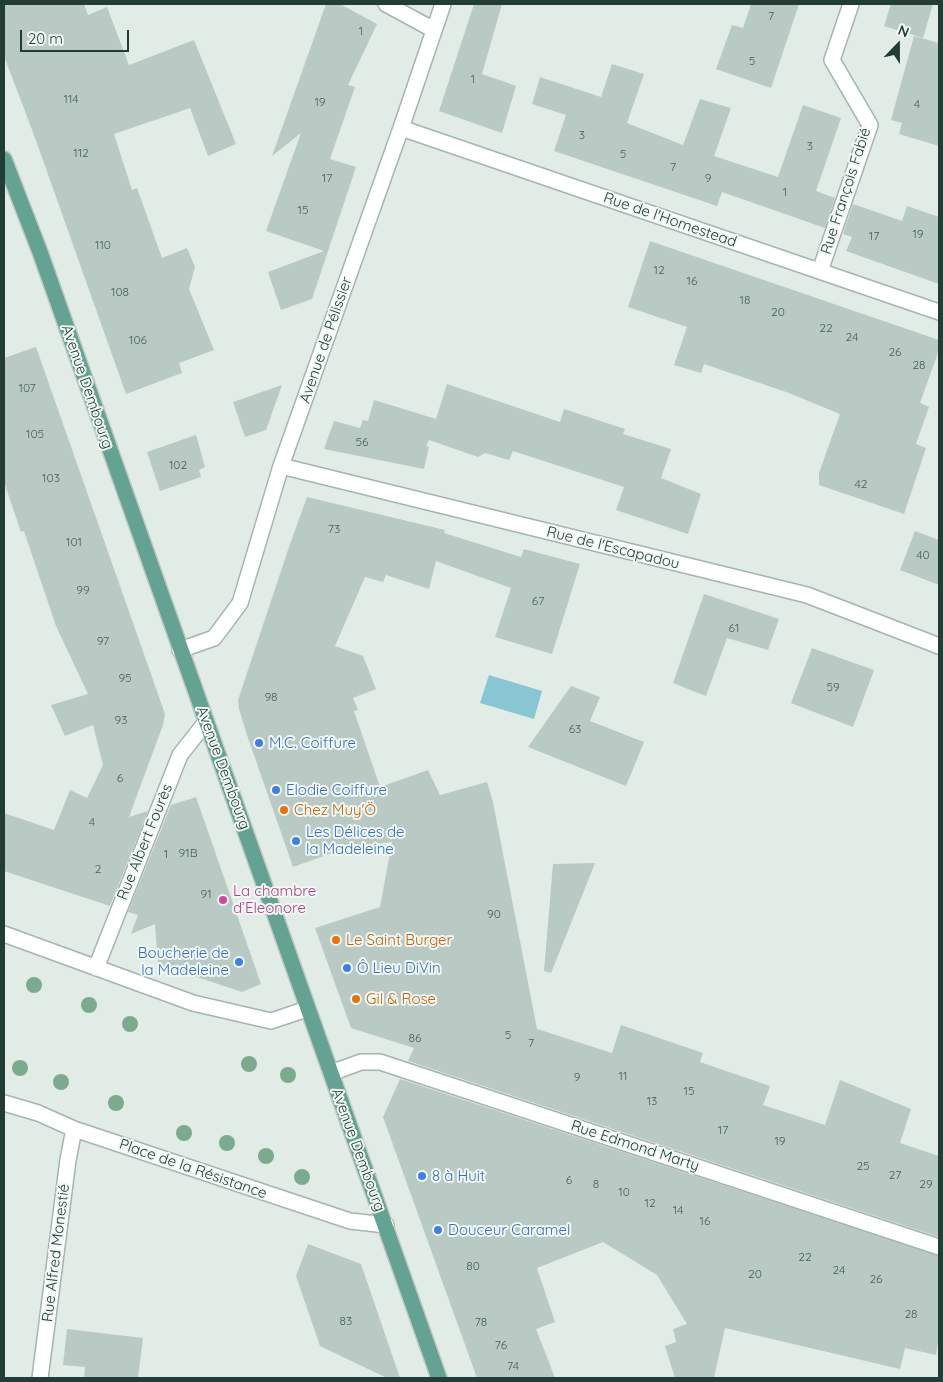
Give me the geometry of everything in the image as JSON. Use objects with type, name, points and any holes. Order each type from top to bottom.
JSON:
[{"type":"main road","name":"Avenue Dembourg","points":[[4,160],[40,252],[439,1378]]},
{"type":"street","points":[[386,4],[434,30]]},
{"type":"street","name":"Avenue de Pélissier","points":[[180,650],[214,638],[240,603],[281,466],[401,128],[442,4]]},
{"type":"street","name":"Rue François Fabié","points":[[820,271],[870,125],[832,60],[850,4]]},
{"type":"street","name":"Rue de l'Homestead","points":[[401,128],[939,312]]},
{"type":"street","name":"Rue de l'Escapadou","points":[[281,466],[808,595],[939,646]]},
{"type":"street","name":"Rue Albert Fourès","points":[[96,968],[180,755],[206,722]]},
{"type":"street","points":[[4,934],[192,1003],[271,1021],[307,1009]]},
{"type":"street","name":"Rue Edmond Marty","points":[[331,1074],[361,1062],[380,1062],[939,1247]]},
{"type":"street","name":"Place de la Résistance","points":[[4,1103],[38,1113],[74,1128],[350,1221],[386,1225]]},
{"type":"street","name":"Rue Alfred Monestié","points":[[40,1378],[68,1160],[74,1128]]},
{"type":"water","points":[[489,675],[542,691],[534,719],[480,703]]},
{"type":"building","points":[[4,4],[84,4],[88,15],[107,7],[129,65],[194,40],[236,144],[208,156],[190,108],[114,134],[132,190],[137,188],[162,258],[187,248],[195,267],[189,289],[214,350],[179,363],[182,373],[126,394],[4,56]]},
{"type":"building","points":[[326,4],[340,4],[377,24],[348,85],[355,87],[330,159],[356,167],[312,299],[281,310],[268,272],[324,251],[266,231],[301,133],[272,156]]},
{"type":"building","points":[[474,4],[502,4],[482,74],[516,86],[502,133],[439,111]]},
{"type":"building","points":[[751,4],[799,4],[771,88],[716,69],[732,25],[743,28]]},
{"type":"building","points":[[891,4],[933,4],[923,38],[884,26]]},
{"type":"building","points":[[914,36],[939,43],[939,146],[899,134],[902,123],[891,120]]},
{"type":"building","points":[[612,64],[644,74],[627,123],[683,145],[700,99],[731,108],[714,156],[778,177],[803,105],[841,118],[816,191],[835,198],[825,228],[722,192],[717,206],[554,151],[566,115],[532,104],[540,77],[601,97]]},
{"type":"building","points":[[853,204],[902,221],[907,206],[939,217],[939,284],[846,251],[852,237],[843,234]]},
{"type":"building","points":[[650,241],[939,340],[939,350],[920,403],[929,407],[916,444],[926,448],[904,514],[819,485],[819,473],[840,414],[789,393],[704,364],[701,373],[674,365],[687,327],[628,307]]},
{"type":"building","points":[[36,347],[165,714],[163,725],[129,817],[148,811],[110,906],[4,871],[4,813],[54,830],[70,790],[87,798],[103,765],[93,725],[65,736],[51,705],[88,694],[56,626],[24,531],[21,532],[4,482],[4,358]]},
{"type":"building","points":[[447,384],[560,422],[564,409],[625,429],[623,434],[671,449],[661,478],[701,494],[688,534],[616,510],[624,487],[513,451],[509,460],[485,453],[478,457],[429,440],[426,446],[429,447],[424,469],[324,449],[334,421],[360,428],[363,420],[368,421],[374,400],[436,419]]},
{"type":"building","points":[[282,385],[266,430],[245,437],[233,402]]},
{"type":"building","points":[[196,435],[205,467],[199,470],[201,477],[160,491],[147,452]]},
{"type":"building","points":[[307,497],[445,530],[444,533],[521,557],[524,549],[580,564],[552,654],[495,637],[511,588],[436,561],[429,589],[386,575],[383,582],[365,577],[335,646],[363,656],[376,689],[353,698],[358,710],[354,711],[380,787],[428,770],[440,795],[487,782],[493,802],[537,1029],[612,1053],[621,1025],[703,1053],[700,1062],[770,1086],[763,1105],[825,1125],[840,1080],[911,1109],[900,1143],[939,1156],[939,1237],[408,1061],[414,1048],[351,1028],[315,928],[380,907],[392,842],[352,846],[293,867],[247,735],[238,700]]},
{"type":"building","points":[[915,531],[939,540],[939,585],[900,570]]},
{"type":"building","points":[[704,594],[779,619],[768,650],[727,638],[706,696],[673,683]]},
{"type":"building","points":[[812,648],[874,670],[853,727],[791,703]]},
{"type":"building","points":[[571,686],[600,697],[590,721],[644,742],[626,786],[528,747]]},
{"type":"building","points":[[196,797],[261,984],[242,992],[158,964],[155,924],[131,934],[138,915],[128,912],[171,805]]},
{"type":"building","points":[[595,863],[551,973],[544,971],[553,864]]},
{"type":"building","points":[[400,1079],[939,1256],[939,1337],[936,1355],[905,1348],[900,1369],[725,1328],[714,1378],[675,1378],[665,1346],[676,1342],[673,1329],[687,1324],[657,1275],[603,1242],[537,1268],[555,1322],[536,1329],[555,1378],[477,1378],[383,1117]]},
{"type":"building","points":[[308,1244],[361,1264],[400,1378],[387,1378],[320,1346],[296,1276]]},
{"type":"building","points":[[67,1329],[143,1338],[138,1378],[84,1378],[85,1367],[63,1365]]},
{"type":"place","name":"M.C. Coiffure","points":[[259,743]]},
{"type":"place","name":"Elodie Coiffure","points":[[276,790]]},
{"type":"place","name":"Chez Muy'Ö","points":[[284,810]]},
{"type":"place","name":"Les Délices de la Madeleine","points":[[296,841]]},
{"type":"place","name":"La chambre d’Eleonore","points":[[223,900]]},
{"type":"place","name":"Le Saint Burger","points":[[336,940]]},
{"type":"place","name":"Boucherie de la Madeleine","points":[[239,962]]},
{"type":"place","name":"Ô Lieu DiVin","points":[[347,968]]},
{"type":"place","name":"Gil & Rose","points":[[356,999]]},
{"type":"place","name":"8 à Huit","points":[[422,1176]]},
{"type":"place","name":"Douceur Caramel","points":[[438,1230]]}]
